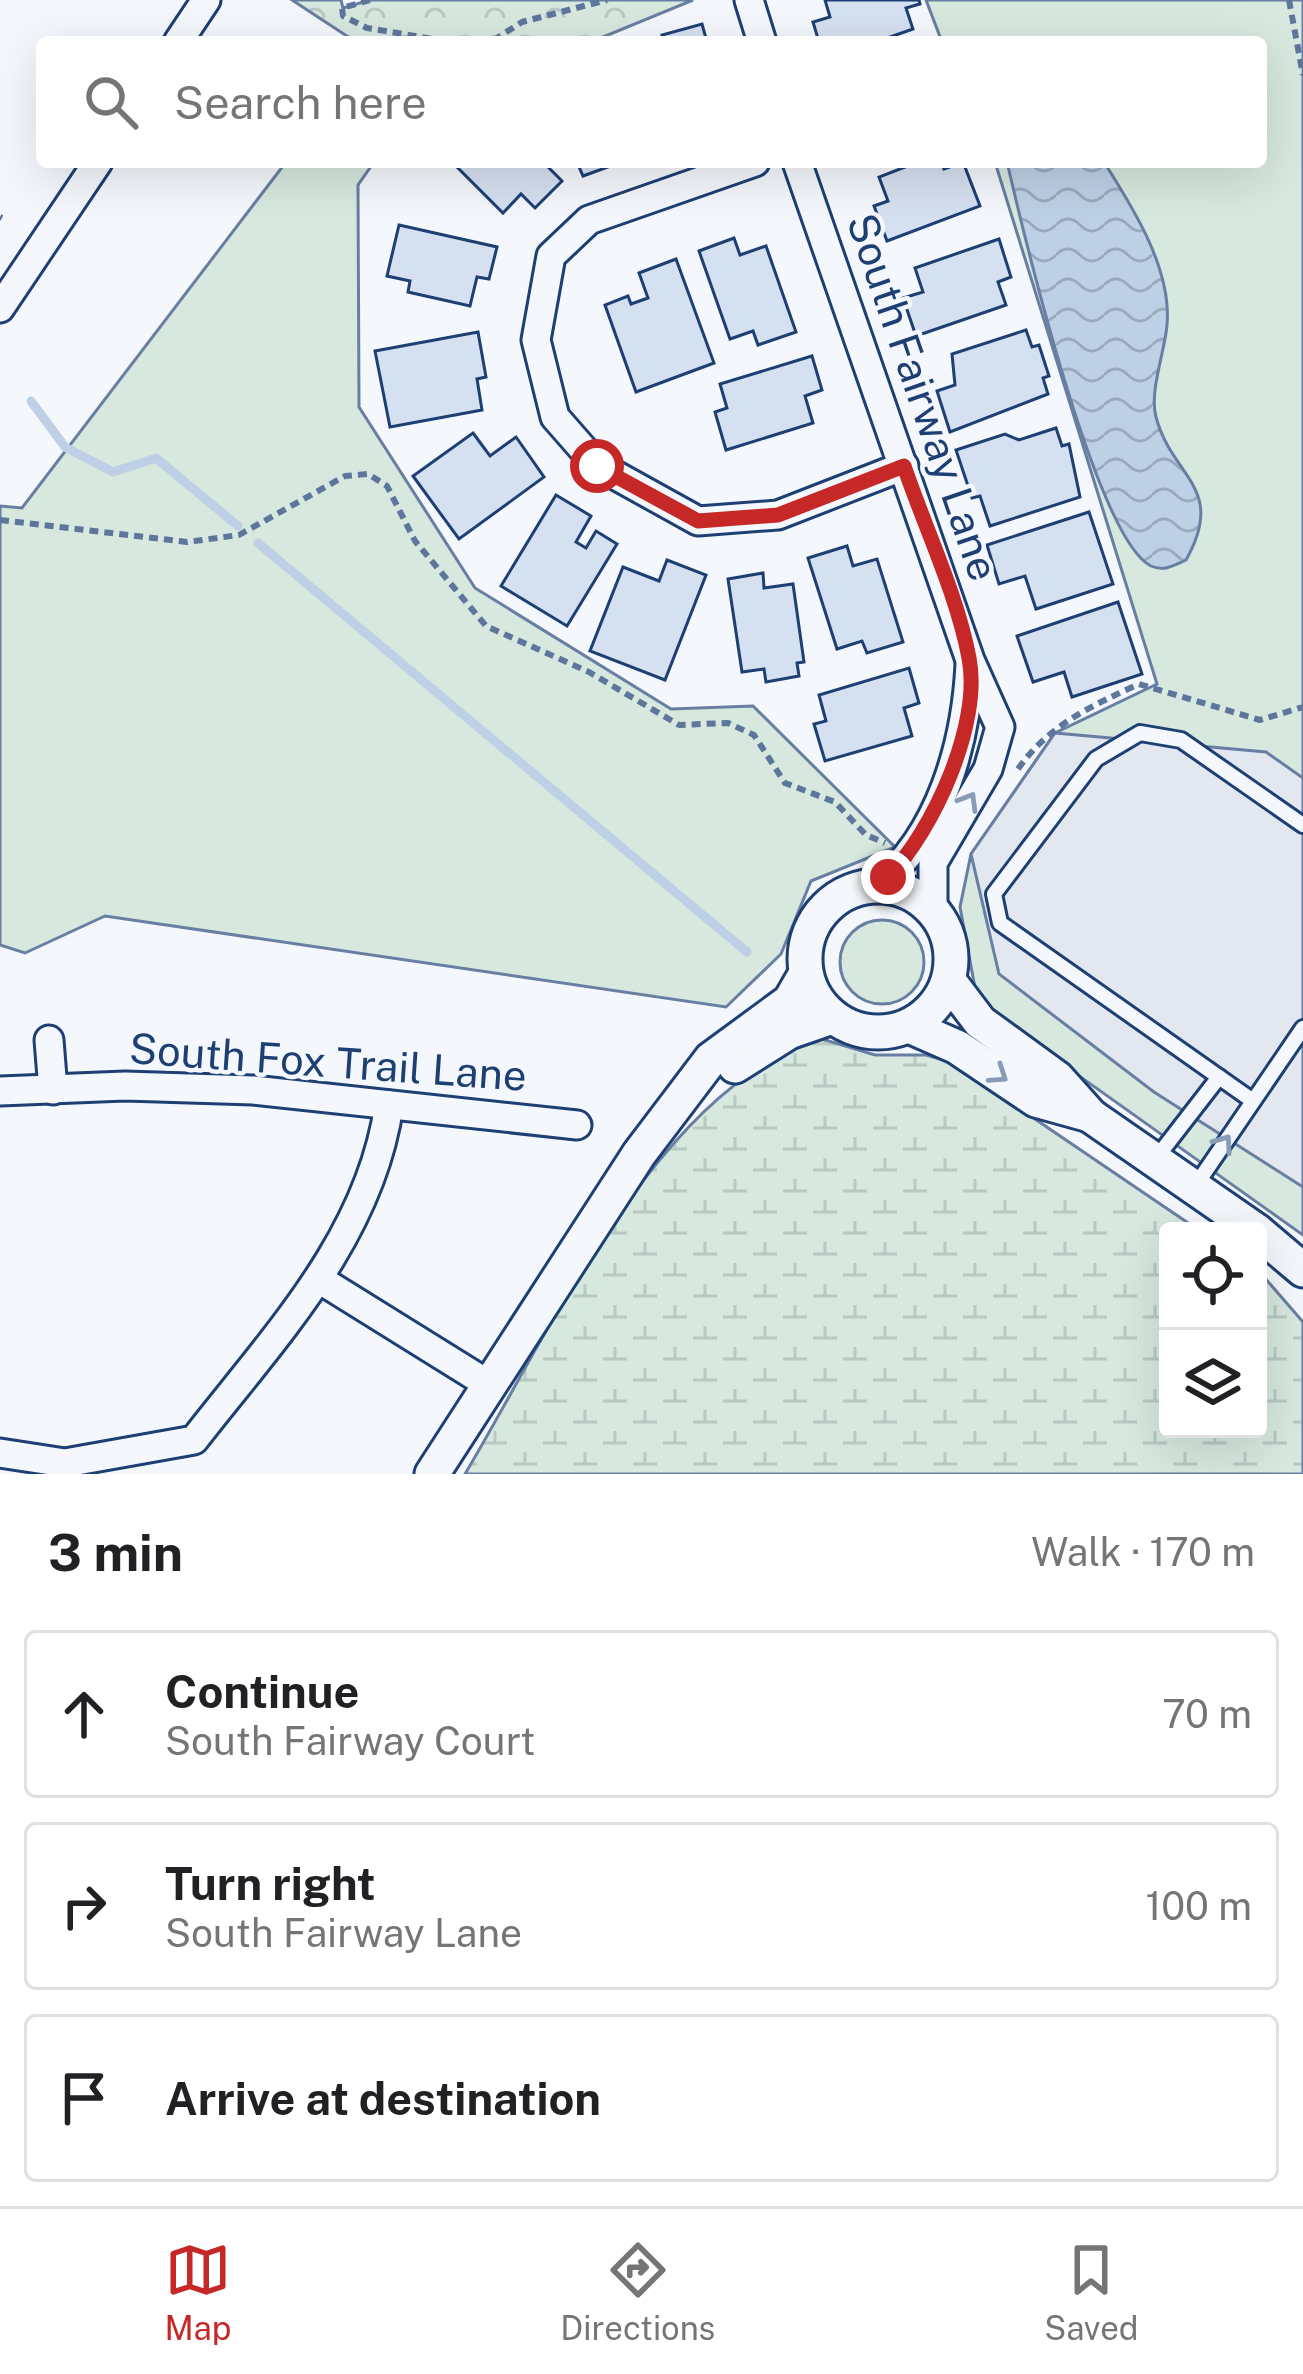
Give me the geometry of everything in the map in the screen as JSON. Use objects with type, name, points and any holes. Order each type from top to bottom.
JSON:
[{"type":"street","points":[[182,36],[206,0]]},
{"type":"street","points":[[749,0],[760,36]]},
{"type":"street","points":[[0,308],[94,168]]},
{"type":"street","points":[[738,168],[589,220],[551,256],[536,340],[556,417],[597,466],[698,521],[778,515],[904,466]]},
{"type":"street","name":"South Fairway Lane","points":[[799,168],[970,660],[1000,727],[988,770],[932,863],[933,908]]},
{"type":"street","name":"South Fairway Lane","points":[[877,886],[911,854],[958,754],[970,660]]},
{"type":"street","points":[[877,886],[894,886],[933,908],[947,930],[949,981],[937,1004],[909,1026],[884,1033],[859,1031],[832,1017],[812,994],[805,975],[804,950],[823,909],[843,893],[877,886]]},
{"type":"street","points":[[432,1474],[638,1154],[711,1058],[790,1001],[805,975]]},
{"type":"street","points":[[949,981],[980,1022],[1057,1078],[1091,1115],[1244,1222]]},
{"type":"street","points":[[683,1100],[789,1032],[832,1017]]},
{"type":"street","points":[[909,1026],[957,1047],[1036,1100],[1091,1115]]},
{"type":"street","points":[[49,1040],[53,1090]]},
{"type":"street","name":"South Fox Trail Lane","points":[[0,1091],[253,1090],[577,1125]]},
{"type":"street","points":[[0,1453],[65,1463],[194,1440],[319,1280],[363,1203],[382,1152],[389,1105]]},
{"type":"street","points":[[1267,1240],[1303,1270]]},
{"type":"street","points":[[319,1280],[491,1386]]},
{"type":"lane","points":[[1253,1101],[1000,923],[994,895],[1096,759],[1140,733],[1180,740],[1303,825]]},
{"type":"lane","points":[[1196,1185],[1303,1028]]},
{"type":"lane","points":[[1157,1157],[1219,1078]]},
{"type":"path","points":[[370,0],[342,8],[343,16],[367,28],[415,36]]},
{"type":"path","points":[[500,36],[523,22],[607,0]]},
{"type":"path","points":[[1289,0],[1303,75]]},
{"type":"path","points":[[0,520],[188,542],[239,535],[345,476],[368,474],[387,486],[415,541],[486,626],[589,672],[679,725],[728,723],[754,735],[785,784],[835,802],[866,835],[911,854]]},
{"type":"path","points":[[1014,776],[1038,740],[1082,710],[1139,684],[1260,720],[1303,707]]},
{"type":"green space","points":[[292,0],[341,0],[343,8],[370,0],[693,0],[606,36],[347,36]]},
{"type":"green space","points":[[926,0],[1303,0],[1303,1235],[978,1004],[960,907],[971,854],[1055,733],[1157,684],[997,168],[1267,168],[1267,36],[940,36]]},
{"type":"green space","points":[[281,168],[370,168],[358,185],[359,407],[475,588],[671,709],[753,706],[895,847],[811,881],[781,954],[726,1007],[105,916],[25,953],[0,945],[0,506],[22,508]]},
{"type":"green space","points":[[882,920],[898,923],[911,933],[921,946],[921,978],[911,991],[898,1001],[882,1004],[866,1001],[853,991],[843,978],[840,962],[843,946],[853,933],[866,923]]},
{"type":"green space","points":[[822,1039],[875,1055],[926,1055],[951,1062],[1187,1222],[1159,1222],[1159,1438],[1267,1438],[1267,1280],[1303,1322],[1303,1474],[465,1474],[614,1222],[660,1160],[710,1106],[764,1064]]},
{"type":"shaded area","points":[[1055,733],[1266,752],[1303,778],[1303,1187],[1154,1092],[999,974],[971,854]]},
{"type":"water","points":[[1008,168],[1108,168],[1148,240],[1167,304],[1154,396],[1156,417],[1199,499],[1201,515],[1186,560],[1174,566],[1151,566],[1130,544],[1108,501],[1064,380]]},
{"type":"building","points":[[825,0],[919,0],[920,4],[906,8],[913,29],[893,36],[817,36],[813,22],[830,17]]},
{"type":"building","points":[[702,24],[705,36],[662,36]]},
{"type":"building","points":[[458,168],[549,168],[562,181],[535,208],[521,194],[503,213]]},
{"type":"building","points":[[580,168],[605,168],[583,176]]},
{"type":"building","points":[[902,168],[965,168],[980,206],[887,241],[874,206],[888,201],[879,177]]},
{"type":"building","points":[[399,225],[497,247],[489,279],[477,277],[470,306],[408,292],[410,281],[387,276]]},
{"type":"building","points":[[734,238],[740,255],[766,246],[796,332],[758,345],[753,331],[730,339],[699,251]]},
{"type":"building","points":[[999,239],[1011,277],[998,282],[1006,305],[916,336],[903,298],[923,292],[915,268]]},
{"type":"building","points":[[676,259],[714,363],[636,392],[605,305],[628,296],[631,304],[648,298],[639,273]]},
{"type":"building","points":[[1026,330],[1032,347],[1039,345],[1049,376],[1043,378],[1048,394],[950,432],[937,391],[955,385],[952,354]]},
{"type":"building","points":[[478,332],[486,377],[477,379],[482,410],[390,427],[375,351]]},
{"type":"building","points":[[812,356],[822,390],[805,396],[813,423],[726,450],[715,412],[727,408],[720,384]]},
{"type":"building","points":[[1056,428],[1062,446],[1069,444],[1080,497],[990,526],[980,496],[972,498],[956,450],[1005,434],[1019,440]]},
{"type":"building","points":[[473,433],[490,456],[516,437],[544,477],[459,539],[413,476]]},
{"type":"building","points":[[556,495],[591,516],[576,542],[586,548],[596,531],[617,544],[567,626],[501,586]]},
{"type":"building","points":[[1089,512],[1113,584],[1036,609],[1025,576],[999,584],[987,545]]},
{"type":"building","points":[[847,546],[853,566],[877,559],[903,642],[867,653],[862,641],[837,649],[808,558]]},
{"type":"building","points":[[667,560],[706,575],[665,680],[590,651],[623,567],[659,581]]},
{"type":"building","points":[[763,573],[764,588],[793,584],[804,662],[797,663],[799,676],[766,682],[764,669],[742,672],[728,579]]},
{"type":"building","points":[[1118,602],[1142,674],[1072,697],[1064,672],[1033,682],[1017,636]]},
{"type":"building","points":[[909,668],[919,703],[904,708],[912,736],[825,761],[814,724],[826,721],[819,695]]},
{"type":"waterway","points":[[31,401],[65,447],[113,472],[156,458],[238,526]]},
{"type":"waterway","points":[[258,543],[747,952]]},
{"type":"route","points":[[597,466],[698,521],[778,515],[904,466],[970,660],[958,754],[918,843],[888,877]]}]
